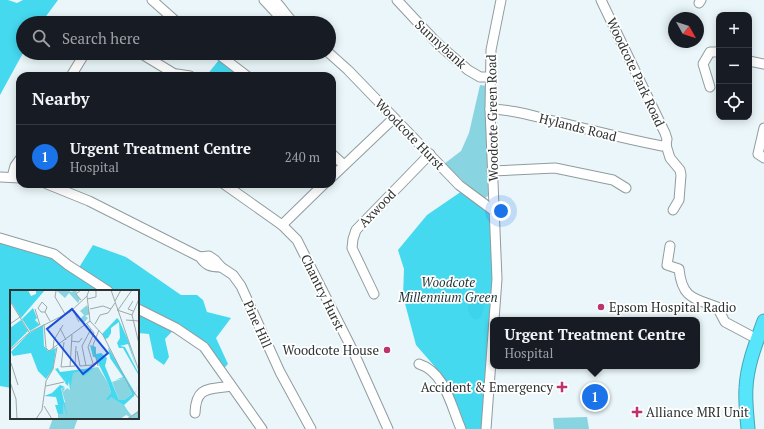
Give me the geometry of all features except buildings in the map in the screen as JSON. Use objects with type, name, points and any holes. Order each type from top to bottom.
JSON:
[{"type":"highway","points":[[748,429],[746,389],[751,358],[764,321]]},
{"type":"street","points":[[152,0],[170,16]]},
{"type":"street","points":[[264,0],[281,16]]},
{"type":"street","points":[[274,0],[283,8],[288,16]]},
{"type":"street","name":"Sunnybank","points":[[397,0],[438,44],[468,70],[480,77],[490,77]]},
{"type":"street","name":"Woodcote Green Road","points":[[494,317],[497,279],[492,171],[490,77],[491,50],[501,0]]},
{"type":"street","name":"Woodcote Park Road","points":[[601,0],[665,133],[667,140],[666,145],[670,158],[680,170],[681,175],[678,200],[673,210]]},
{"type":"street","points":[[710,87],[703,64],[710,52],[716,52]]},
{"type":"street","name":"Woodcote Hurst","points":[[336,59],[459,185],[494,211]]},
{"type":"street","points":[[74,72],[81,60]]},
{"type":"street","points":[[152,60],[172,72]]},
{"type":"street","points":[[226,60],[242,72]]},
{"type":"street","points":[[752,62],[764,64]]},
{"type":"street","name":"Hylands Road","points":[[490,109],[500,109],[662,146],[666,145]]},
{"type":"street","points":[[336,172],[394,118]]},
{"type":"street","points":[[764,128],[758,154],[764,158]]},
{"type":"street","name":"Axwood","points":[[374,294],[352,248],[356,230],[430,154]]},
{"type":"street","points":[[336,158],[344,165]]},
{"type":"street","points":[[492,171],[555,168],[613,180],[626,188]]},
{"type":"street","points":[[0,177],[16,178]]},
{"type":"street","name":"Pine Hill","points":[[56,188],[89,201],[200,257],[205,264],[211,267],[221,268],[233,275],[241,286],[280,372],[311,429]]},
{"type":"street","name":"Chantry Hurst","points":[[230,188],[282,224],[293,234],[303,250],[353,351],[388,429]]},
{"type":"street","points":[[282,224],[320,188]]},
{"type":"street","points":[[0,238],[54,254],[106,290]]},
{"type":"street","points":[[670,246],[667,265],[679,269],[681,281],[688,294],[701,303],[717,307],[725,322],[757,339]]},
{"type":"street","points":[[139,310],[176,328],[204,347],[262,429]]},
{"type":"street","points":[[419,364],[428,368],[439,378],[460,429]]},
{"type":"street","name":"Woodcote Green Road","points":[[486,429],[490,369]]},
{"type":"street","points":[[195,413],[196,400],[201,393],[206,390],[231,386]]},
{"type":"shaded area","points":[[480,85],[487,86],[488,196],[483,199],[444,164],[461,151],[469,133]]},
{"type":"shaded area","points":[[473,292],[480,293],[484,305],[480,318],[475,320],[469,314],[468,310],[469,299]]},
{"type":"shaded area","points":[[587,417],[589,429],[554,429],[553,418]]},
{"type":"shaded area","points":[[53,419],[78,419],[74,429],[49,429]]},
{"type":"green space","points":[[0,0],[8,0],[17,3],[23,0],[58,0],[46,16],[16,16],[16,60],[19,60],[0,95]]},
{"type":"green space","points":[[219,60],[234,72],[209,72]]},
{"type":"green space","name":"Woodcote Millennium Green","points":[[465,189],[491,213],[493,287],[486,388],[481,429],[464,429],[443,376],[416,345],[403,296],[404,269],[398,250],[427,215]]},
{"type":"green space","points":[[0,242],[51,257],[75,274],[93,245],[126,257],[181,295],[197,295],[203,300],[207,312],[231,318],[216,338],[228,364],[223,369],[178,325],[165,339],[169,357],[164,365],[154,358],[149,334],[139,333],[139,290],[10,290],[10,388],[0,386]]},
{"type":"place","name":"Epsom Hospital Radio","points":[[601,307]]},
{"type":"place","name":"Woodcote House","points":[[387,350]]},
{"type":"place","name":"Accident & Emergency","points":[[562,387]]},
{"type":"place","name":"Urgent Treatment Centre","points":[[595,397]]},
{"type":"place","name":"Alliance MRI Unit","points":[[637,412]]}]
